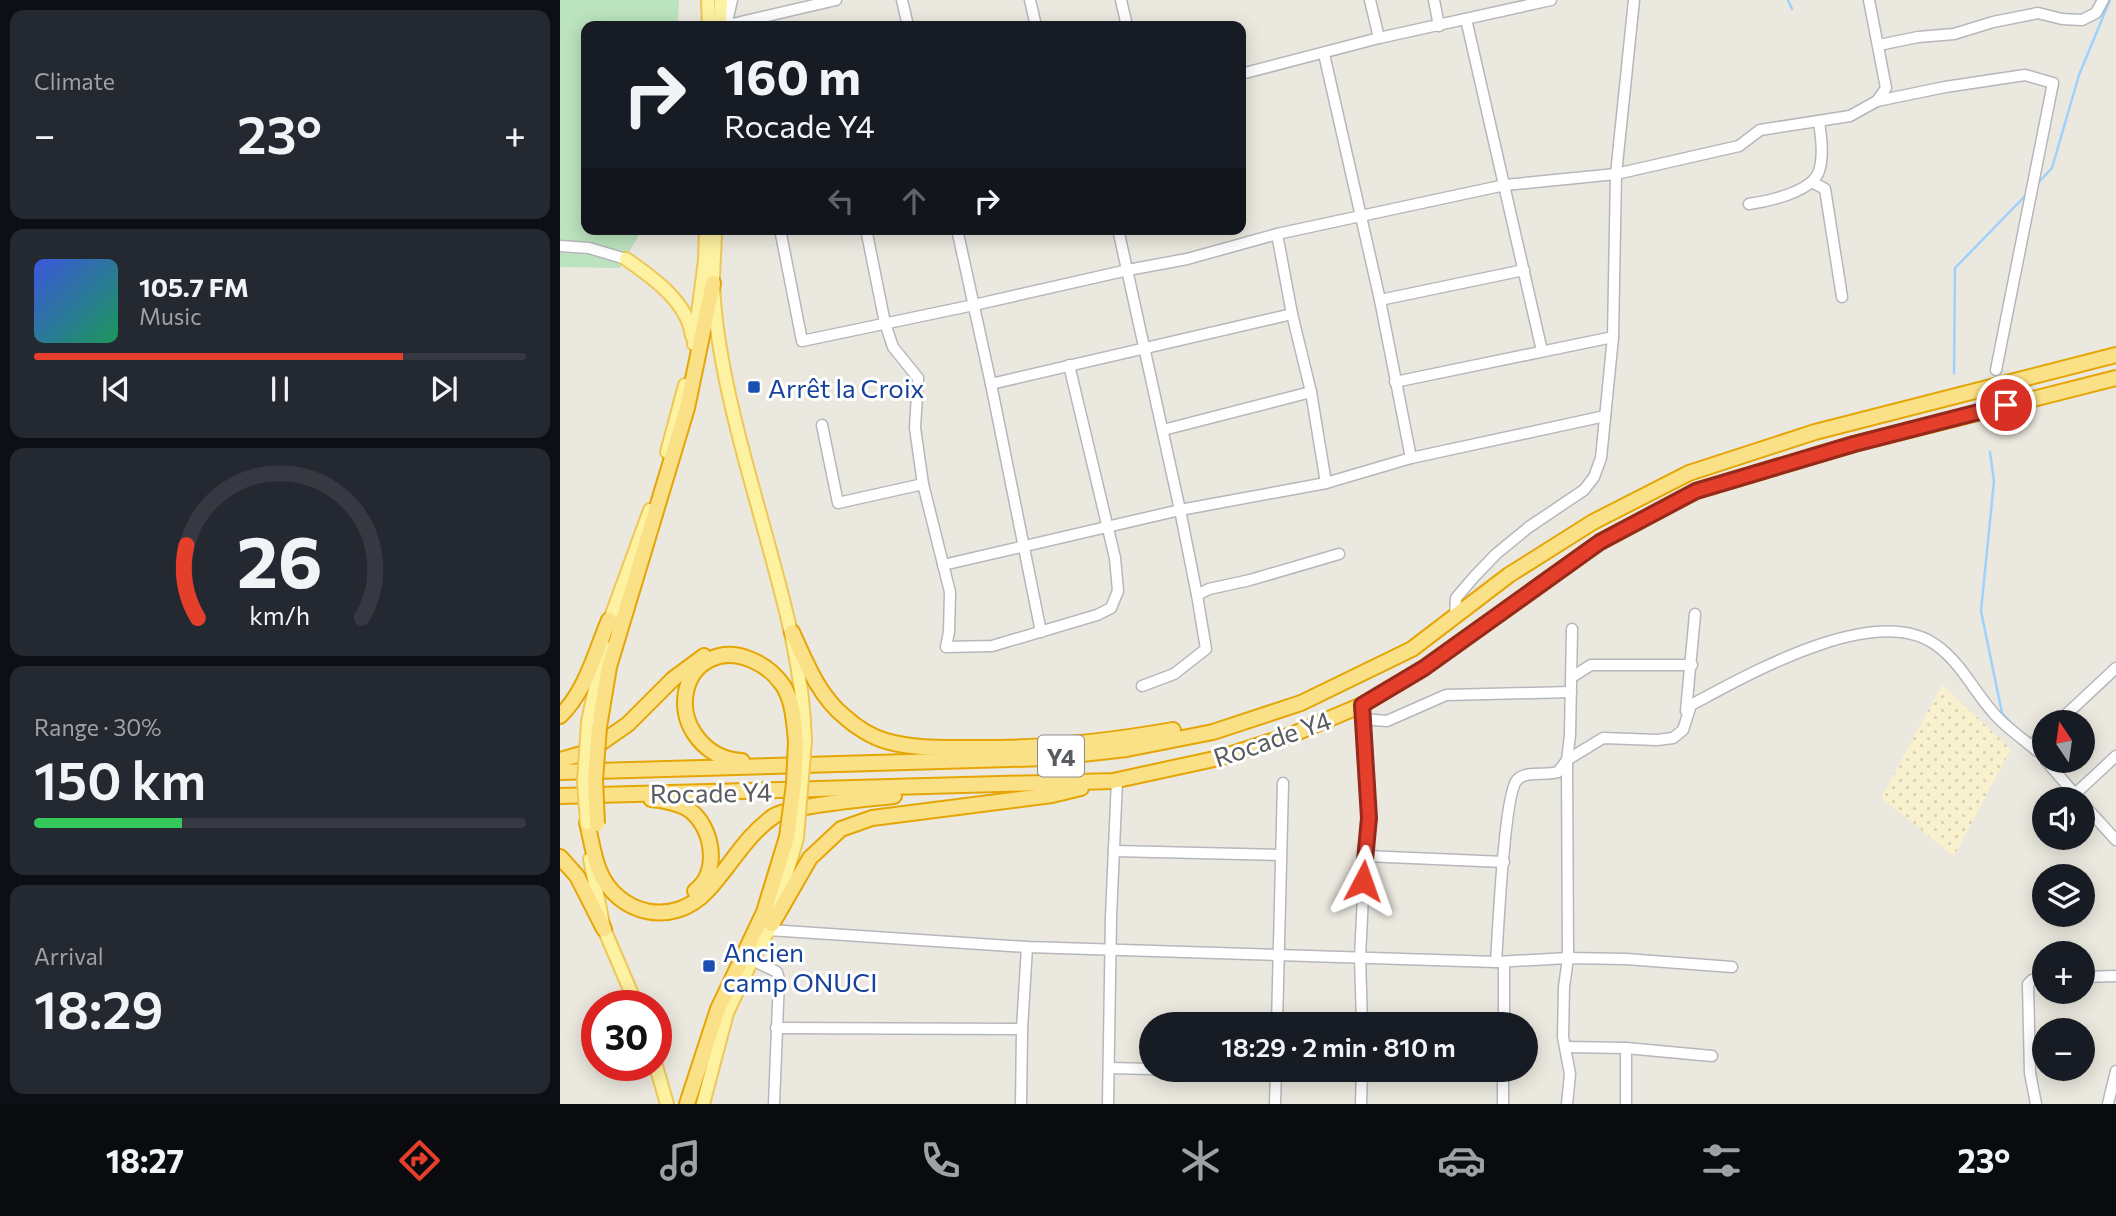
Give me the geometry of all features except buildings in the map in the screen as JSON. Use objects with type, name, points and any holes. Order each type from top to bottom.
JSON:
[{"type":"highway","points":[[713,283],[687,408],[593,724],[595,780],[592,823],[599,872],[621,900],[641,911],[665,913],[687,907],[706,893],[749,838],[776,815],[814,806],[968,786]]},
{"type":"highway","name":"Rocade Y4","points":[[560,772],[1047,758],[1127,749],[1213,732],[1301,703],[1412,649],[1509,575],[1593,523],[1689,473],[1815,432],[2116,355]]},
{"type":"highway","name":"Rocade Y4","points":[[572,796],[1115,780],[1219,758],[1362,712],[1600,542],[1696,491],[1854,444],[2116,377]]},
{"type":"highway","points":[[560,716],[569,708],[583,685],[609,620]]},
{"type":"highway","points":[[792,632],[814,681],[844,716],[884,741],[920,748],[1028,749],[1112,741],[1198,726],[1301,703]]},
{"type":"highway","points":[[560,760],[588,752],[628,724],[692,663],[709,653],[726,649],[749,650],[770,661],[789,683],[805,726]]},
{"type":"highway","points":[[687,1104],[718,1009],[764,912],[792,837],[794,784],[801,741],[783,685],[766,667],[747,658],[726,656],[711,659],[696,671],[685,690],[684,707],[688,725],[698,740],[712,752],[730,760],[814,765]]},
{"type":"highway","points":[[771,927],[810,858],[841,829],[872,818],[1052,795],[1115,780]]},
{"type":"highway","points":[[572,796],[661,800],[692,811],[705,830],[712,850],[708,871],[701,887],[684,901],[664,906],[643,904],[625,894],[607,868],[592,823]]},
{"type":"highway","points":[[560,857],[577,876],[604,929]]},
{"type":"main road","points":[[708,0],[709,21]]},
{"type":"main road","points":[[721,0],[723,21]]},
{"type":"main road","points":[[630,990],[604,929],[590,859],[592,823],[572,796],[593,724],[609,620],[648,515],[694,349],[706,235]]},
{"type":"main road","points":[[715,235],[713,283],[722,356],[792,632],[805,726],[801,741]]},
{"type":"main road","points":[[626,259],[666,292],[683,312],[691,329],[694,349]]},
{"type":"main road","points":[[703,1104],[727,1013],[771,927],[792,837]]},
{"type":"main road","points":[[660,1081],[667,1104]]},
{"type":"street","points":[[726,21],[732,0]]},
{"type":"street","points":[[746,21],[836,0]]},
{"type":"street","points":[[902,0],[907,21]]},
{"type":"street","points":[[1030,0],[1035,21]]},
{"type":"street","points":[[1121,0],[1127,21]]},
{"type":"street","points":[[1370,0],[1379,38]]},
{"type":"street","points":[[1434,0],[1439,26]]},
{"type":"street","points":[[1246,73],[1379,38],[1439,26],[1517,4],[1551,0]]},
{"type":"street","points":[[1455,616],[1456,598],[1496,554],[1590,484],[1601,458],[1613,337],[1616,174],[1634,0]]},
{"type":"street","points":[[1869,0],[1886,88],[1877,101]]},
{"type":"street","points":[[1879,45],[1918,37],[1954,34],[1993,22],[2038,13],[2082,20],[2096,13],[2103,0]]},
{"type":"street","points":[[1466,19],[1542,351]]},
{"type":"street","points":[[1324,54],[1380,300],[1411,458]]},
{"type":"street","points":[[781,235],[802,341],[1187,259],[1277,234],[1505,185],[1616,174],[1739,145],[1759,130],[1850,116],[1877,101],[2025,75],[2053,83],[1996,370]]},
{"type":"street","points":[[1749,204],[1769,201],[1795,192],[1812,182],[1819,173],[1822,145],[1819,121]]},
{"type":"street","points":[[1812,182],[1825,189],[1842,297]]},
{"type":"street","points":[[1277,234],[1292,314],[1311,391],[1326,484]]},
{"type":"street","points":[[867,235],[885,323],[893,347],[918,378],[915,428],[923,484],[950,593],[946,647],[992,646],[1097,615],[1111,608],[1118,590],[1115,558],[1069,365]]},
{"type":"street","points":[[958,235],[1041,632]]},
{"type":"street","points":[[1119,235],[1198,594],[1206,649],[1174,674],[1142,686]]},
{"type":"street","points":[[560,246],[589,247],[626,259]]},
{"type":"street","points":[[1380,300],[1524,270]]},
{"type":"street","points":[[991,384],[1292,314]]},
{"type":"street","points":[[1395,382],[1613,337]]},
{"type":"street","points":[[1163,430],[1311,391]]},
{"type":"street","points":[[943,565],[1180,510],[1326,484],[1411,458],[1605,416]]},
{"type":"street","points":[[822,425],[838,503],[923,484]]},
{"type":"street","points":[[1198,594],[1339,554]]},
{"type":"street","points":[[1503,1012],[1500,962],[1504,862],[1507,815],[1513,787],[1523,775],[1558,772],[1567,760],[1603,738],[1657,740],[1673,738],[1683,730],[1692,665],[1695,614]]},
{"type":"street","points":[[1567,1104],[1570,1074],[1563,1037],[1564,987],[1568,958],[1567,760],[1572,629]]},
{"type":"street","points":[[1685,718],[1691,705],[1767,665],[1863,633],[1894,631],[1915,635],[1938,646],[1961,669],[1998,718],[2032,747]]},
{"type":"street","points":[[1572,677],[1591,665],[1692,665]]},
{"type":"street","points":[[2071,710],[2116,668]]},
{"type":"street","points":[[1362,1012],[1360,957],[1369,818],[1362,712],[1387,721],[1446,695],[1571,692]]},
{"type":"street","points":[[2089,787],[2116,756]]},
{"type":"street","points":[[1108,1104],[1115,780]]},
{"type":"street","points":[[1277,1012],[1283,783]]},
{"type":"street","points":[[2095,817],[2116,841]]},
{"type":"street","points":[[1114,851],[1281,855]]},
{"type":"street","points":[[1365,856],[1504,862]]},
{"type":"street","points":[[771,927],[1027,947],[1500,962],[1568,958],[1626,959],[1732,967]]},
{"type":"street","points":[[1021,1104],[1027,947]]},
{"type":"street","points":[[752,960],[777,972],[779,979],[774,1104]]},
{"type":"street","points":[[2095,977],[2116,976]]},
{"type":"street","points":[[2032,980],[2028,984],[2030,1073],[2036,1104]]},
{"type":"street","points":[[776,1028],[1022,1029]]},
{"type":"street","points":[[1566,1047],[1626,1048],[1712,1056]]},
{"type":"street","points":[[1626,1048],[1626,1104]]},
{"type":"street","points":[[1110,1068],[1139,1069]]},
{"type":"street","points":[[2108,1104],[2116,1071]]},
{"type":"street","points":[[1275,1104],[1276,1082]]},
{"type":"street","points":[[1362,1082],[1362,1104]]},
{"type":"street","points":[[1503,1082],[1503,1104]]},
{"type":"green space","points":[[560,0],[679,0],[678,21],[581,21],[581,235],[639,235],[620,268],[560,267]]},
{"type":"sand","points":[[1942,685],[2011,749],[1954,856],[1881,798]]},
{"type":"waterway","points":[[1788,0],[1792,9]]},
{"type":"waterway","points":[[2038,183],[2052,168],[2079,75],[2110,0]]},
{"type":"waterway","points":[[1954,373],[1955,268],[2028,193]]},
{"type":"waterway","points":[[1990,452],[1994,481],[1981,611],[2002,713],[2014,726]]},
{"type":"place","name":"Arrêt la Croix","points":[[754,387]]},
{"type":"place","name":"Ancien camp ONUCI","points":[[709,966]]},
{"type":"route","points":[[1363,881],[1369,818],[1362,705],[1424,668],[1600,542],[1696,491],[1854,444],[2006,405]]}]
